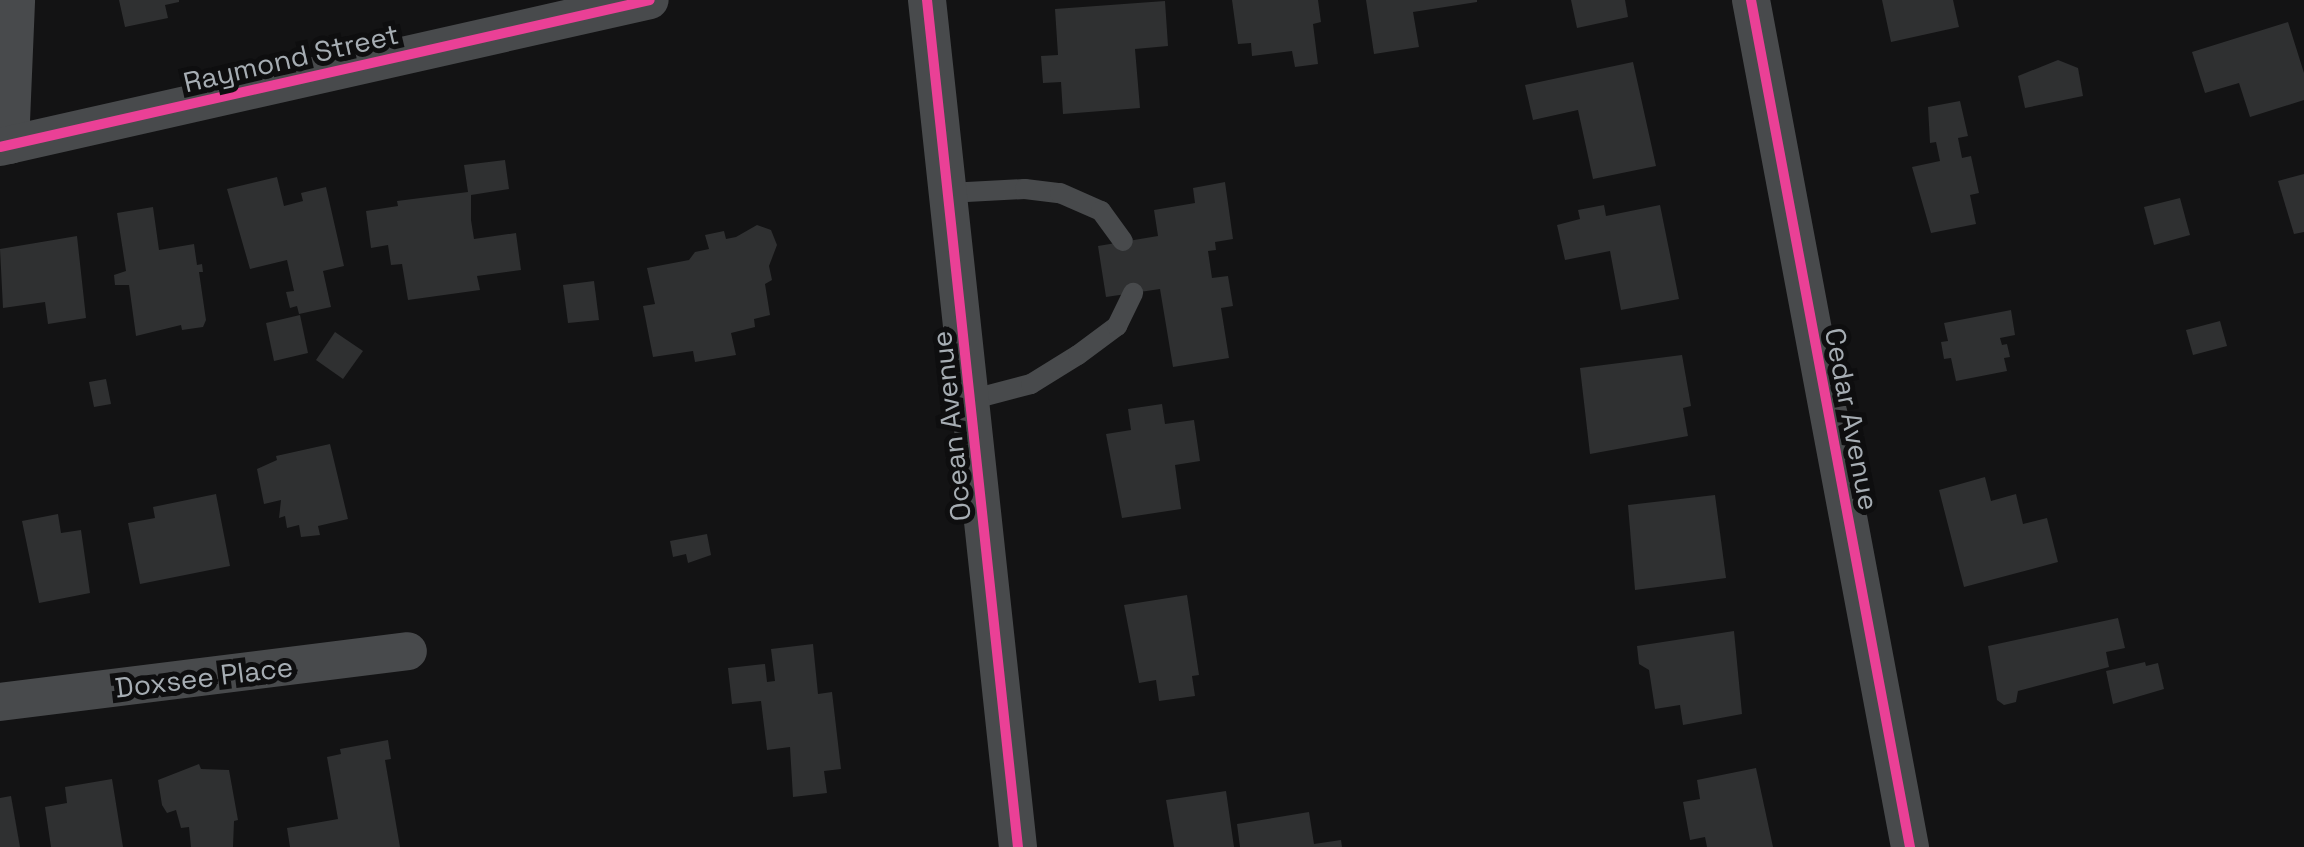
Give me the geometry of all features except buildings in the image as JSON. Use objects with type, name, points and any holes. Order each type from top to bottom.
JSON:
[{"type":"street","points":[[5,146],[16,0]]},
{"type":"street","name":"Raymond Street","points":[[5,146],[650,0]]},
{"type":"street","name":"Ocean Avenue","points":[[928,0],[1018,847]]},
{"type":"street","name":"Cedar Avenue","points":[[1751,0],[1910,847]]},
{"type":"street","name":"Doxsee Place","points":[[0,702],[408,651]]},
{"type":"lane","points":[[948,194],[1026,189],[1060,192],[1101,211],[1123,242]]},
{"type":"lane","points":[[970,400],[1031,384],[1078,355],[1117,326],[1133,293]]},
{"type":"cycle path","points":[[0,147],[650,0]]},
{"type":"cycle path","points":[[927,0],[1018,847]]},
{"type":"cycle path","points":[[1751,0],[1910,847]]}]
